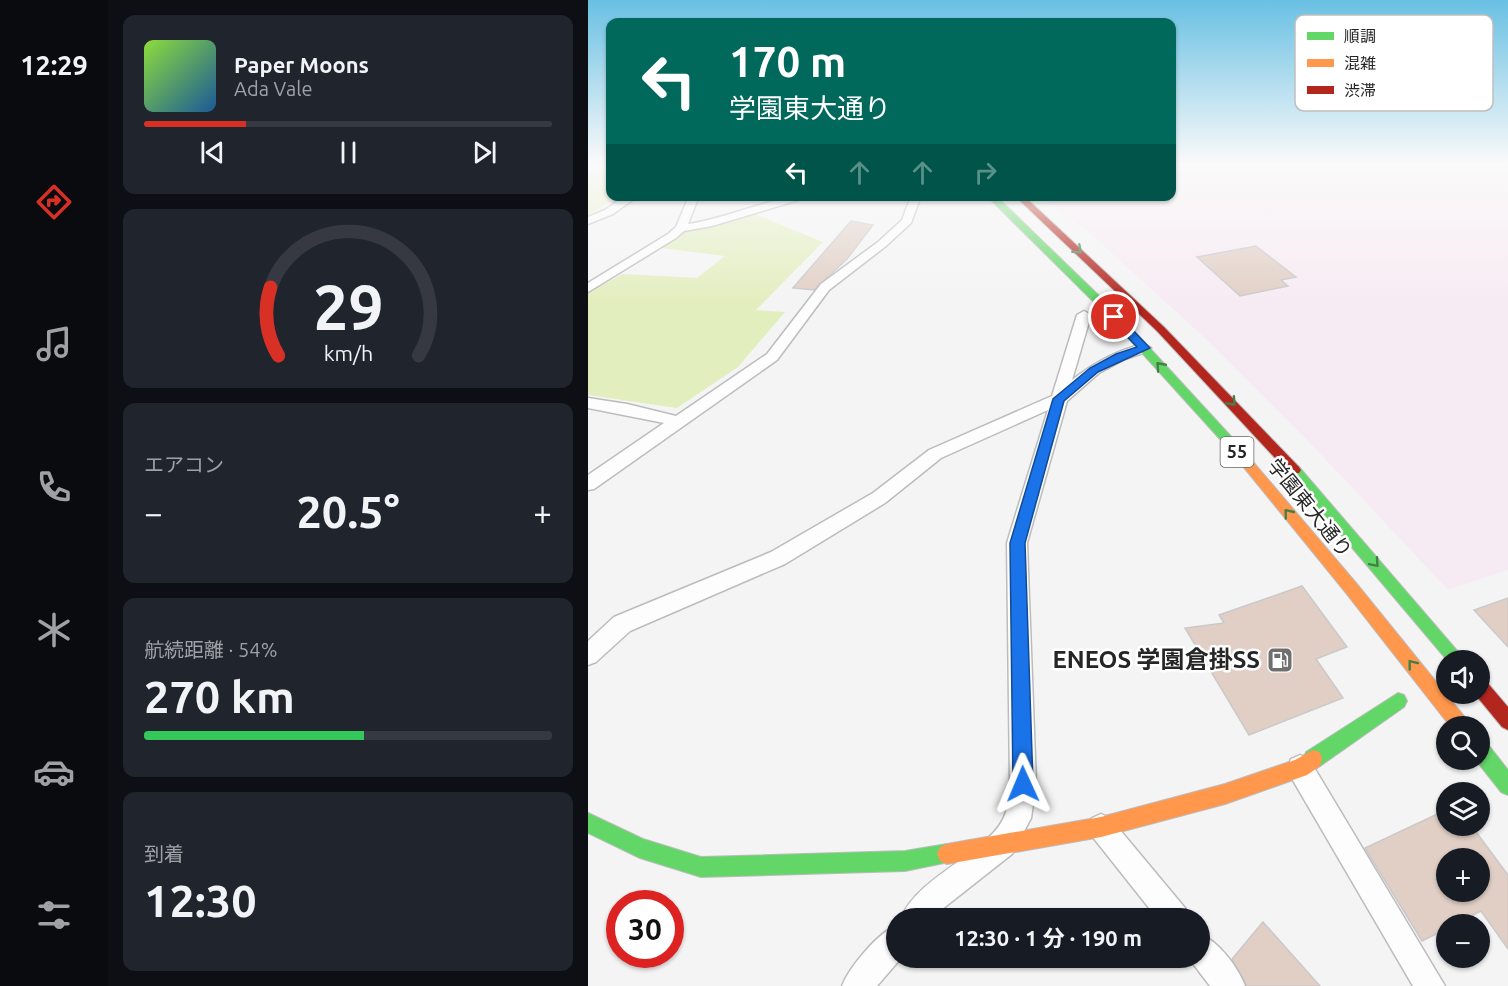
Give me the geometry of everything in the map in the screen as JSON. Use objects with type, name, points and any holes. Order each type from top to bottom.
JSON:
[{"type":"main road","name":"学園東大通り","points":[[1006,210],[1039,240],[1144,348],[1247,463],[1453,716]]},
{"type":"main road","name":"学園東大通り","points":[[1034,210],[1114,282],[1227,396],[1331,512],[1448,650]]},
{"type":"main road","points":[[1490,699],[1508,721]]},
{"type":"main road","points":[[588,823],[640,848],[701,867],[905,861],[1101,827],[1226,794],[1300,768],[1398,701]]},
{"type":"main road","points":[[1490,763],[1508,785]]},
{"type":"street","points":[[588,221],[612,210]]},
{"type":"street","points":[[681,228],[688,210]]},
{"type":"street","points":[[588,288],[626,266],[681,228],[708,224],[757,210]]},
{"type":"street","points":[[588,484],[676,421],[772,357],[825,288],[882,244],[907,221],[911,210]]},
{"type":"street","points":[[925,908],[1002,844],[1018,818],[1023,784],[1017,543],[1084,315]]},
{"type":"street","points":[[588,655],[622,624],[778,558],[879,498],[935,454],[1059,399],[1094,370],[1120,356],[1144,348]]},
{"type":"street","points":[[588,403],[627,409],[676,421]]},
{"type":"street","points":[[1300,768],[1430,986]]},
{"type":"street","points":[[1101,827],[1167,908]]},
{"type":"street","points":[[856,986],[886,952]]},
{"type":"street","points":[[1210,961],[1230,986]]},
{"type":"shaded area","points":[[1059,210],[1508,210],[1508,570],[1448,590],[1308,441],[1207,340],[1085,229]]},
{"type":"green space","points":[[755,214],[823,242],[756,310],[785,312],[738,367],[677,408],[588,395],[588,292],[623,274],[697,278],[725,256],[662,248],[685,230]]},
{"type":"building","points":[[851,221],[873,225],[847,259],[814,290],[793,288]]},
{"type":"building","points":[[1256,246],[1296,277],[1281,280],[1288,286],[1240,296],[1197,257]]},
{"type":"building","points":[[1302,586],[1347,647],[1316,659],[1343,698],[1249,735],[1185,628],[1224,623],[1219,615]]},
{"type":"building","points":[[1508,598],[1508,647],[1474,610]]},
{"type":"building","points":[[1436,815],[1436,836],[1479,836],[1488,848],[1436,848],[1436,902],[1490,902],[1490,851],[1508,875],[1508,949],[1490,924],[1490,914],[1483,914],[1481,911],[1475,914],[1436,914],[1436,934],[1422,941],[1365,848]]},
{"type":"building","points":[[1263,922],[1320,986],[1247,986],[1232,959]]},
{"type":"traffic: fast","points":[[1005,210],[1118,320],[1233,446]]},
{"type":"traffic: fast","points":[[1294,470],[1448,650]]},
{"type":"traffic: fast","points":[[1313,759],[1398,701]]},
{"type":"traffic: fast","points":[[1490,763],[1508,785]]},
{"type":"traffic: fast","points":[[588,823],[640,848],[701,867],[905,861],[947,854]]},
{"type":"traffic: slow","points":[[1233,446],[1453,716]]},
{"type":"traffic: slow","points":[[947,854],[1101,827],[1225,794],[1300,768],[1313,759]]},
{"type":"traffic: jam","points":[[1035,210],[1091,261],[1160,329],[1294,470]]},
{"type":"traffic: jam","points":[[1490,699],[1508,721]]},
{"type":"place","name":"ENEOS 学園倉掛SS","points":[[1280,660]]},
{"type":"route","points":[[1023,784],[1017,543],[1059,399],[1094,370],[1120,356],[1144,348],[1114,317]]}]
